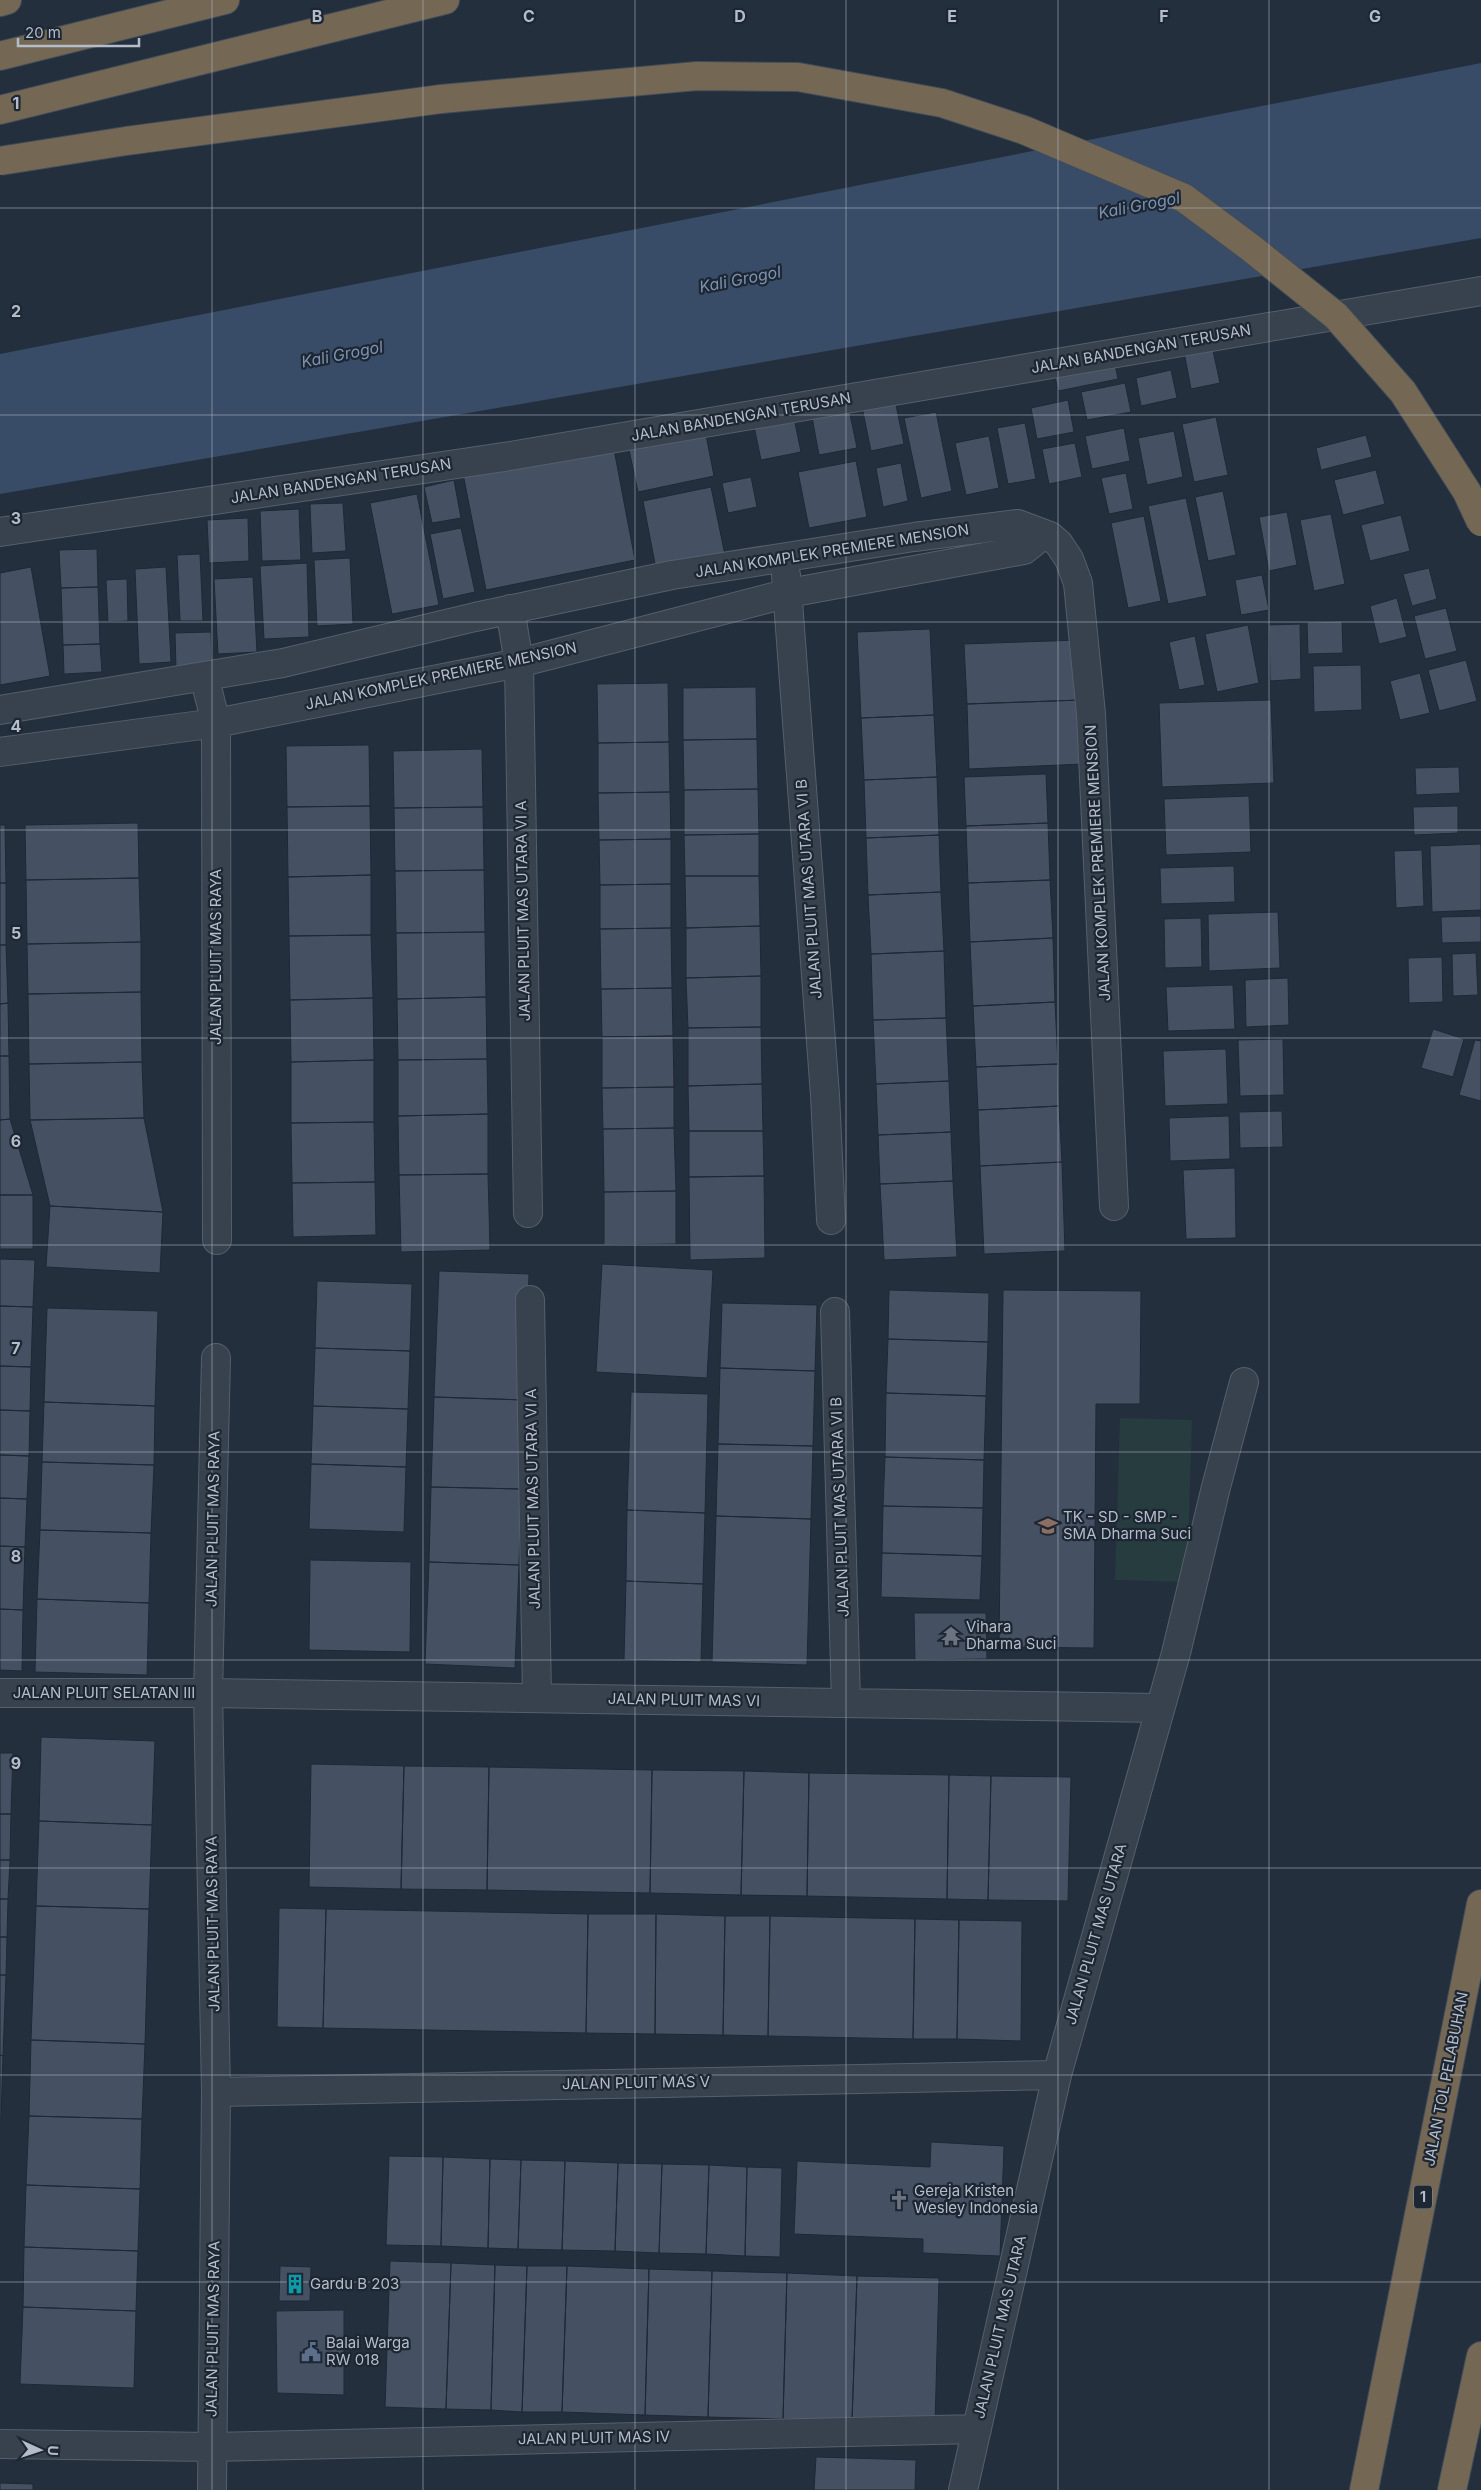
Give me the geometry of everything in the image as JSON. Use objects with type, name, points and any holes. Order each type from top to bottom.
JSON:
[{"type":"highway","points":[[0,2],[7,0]]},
{"type":"highway","points":[[0,56],[225,0]]},
{"type":"highway","points":[[0,110],[445,0]]},
{"type":"highway","points":[[0,161],[126,141],[441,99],[697,76],[798,77],[942,103],[1024,130],[1184,198],[1251,248],[1336,316],[1403,392],[1467,492],[1481,522]]},
{"type":"highway","name":"JALAN TOL PELABUHAN","points":[[1364,2490],[1481,1904]]},
{"type":"highway","points":[[1452,2490],[1481,2356]]},
{"type":"street","name":"JALAN BANDENGAN TERUSAN","points":[[0,532],[510,456],[1481,291]]},
{"type":"street","name":"JALAN KOMPLEK PREMIERE MENSION","points":[[0,752],[216,723],[519,663],[789,593],[1028,536]]},
{"type":"street","name":"JALAN KOMPLEK PREMIERE MENSION","points":[[0,710],[282,662],[510,609],[672,575],[914,537],[1028,536],[1055,540],[1069,560],[1078,583],[1092,714],[1114,1206]]},
{"type":"street","name":"JALAN PLUIT MAS UTARA VI B","points":[[783,559],[789,593],[806,858],[825,1095],[831,1220]]},
{"type":"street","name":"JALAN PLUIT MAS UTARA VI A","points":[[510,609],[519,663],[528,1213]]},
{"type":"street","name":"JALAN PLUIT MAS RAYA","points":[[204,676],[216,723],[217,1240]]},
{"type":"street","name":"JALAN PLUIT MAS UTARA VI A","points":[[530,1300],[537,1698]]},
{"type":"street","name":"JALAN PLUIT MAS UTARA VI B","points":[[834,1312],[846,1703]]},
{"type":"street","name":"JALAN PLUIT MAS RAYA","points":[[212,2490],[216,2092],[208,1693],[216,1358]]},
{"type":"street","name":"JALAN PLUIT MAS UTARA","points":[[963,2490],[1057,2075],[1176,1653],[1216,1487],[1244,1382]]},
{"type":"street","name":"JALAN PLUIT SELATAN III","points":[[0,1693],[208,1693]]},
{"type":"street","name":"JALAN PLUIT MAS VI","points":[[208,1693],[1159,1708]]},
{"type":"street","name":"JALAN PLUIT MAS V","points":[[216,2092],[1057,2075]]},
{"type":"street","name":"JALAN PLUIT MAS IV","points":[[0,2444],[211,2447],[977,2430]]},
{"type":"green space","points":[[1120,1418],[1192,1420],[1187,1582],[1115,1580]]},
{"type":"water","name":"Kali Grogol","points":[[1481,63],[1481,238],[0,494],[0,354]]},
{"type":"building","points":[[1212,346],[1220,383],[1191,389],[1184,352]]},
{"type":"building","points":[[1113,354],[1118,379],[1058,391],[1053,366]]},
{"type":"building","points":[[1171,370],[1177,398],[1141,406],[1136,378]]},
{"type":"building","points":[[1125,383],[1131,412],[1087,420],[1081,392]]},
{"type":"building","points":[[895,400],[904,444],[871,451],[862,407]]},
{"type":"building","points":[[1068,400],[1074,432],[1037,439],[1031,408]]},
{"type":"building","points":[[849,409],[857,448],[819,455],[812,417]]},
{"type":"building","points":[[936,412],[952,491],[921,498],[904,418]]},
{"type":"building","points":[[1216,417],[1228,475],[1194,482],[1182,424]]},
{"type":"building","points":[[794,418],[801,452],[761,460],[754,426]]},
{"type":"building","points":[[1025,423],[1036,479],[1008,484],[997,428]]},
{"type":"building","points":[[1124,428],[1130,461],[1092,469],[1085,436]]},
{"type":"building","points":[[705,430],[714,476],[638,492],[628,445]]},
{"type":"building","points":[[1174,431],[1183,477],[1147,485],[1138,438]]},
{"type":"building","points":[[1366,435],[1372,457],[1321,470],[1316,448]]},
{"type":"building","points":[[989,436],[999,488],[966,495],[955,443]]},
{"type":"building","points":[[1075,443],[1082,477],[1049,484],[1042,449]]},
{"type":"building","points":[[613,444],[635,560],[486,590],[463,474]]},
{"type":"building","points":[[856,461],[867,517],[809,528],[798,472]]},
{"type":"building","points":[[901,463],[908,501],[883,507],[876,468]]},
{"type":"building","points":[[1376,470],[1385,504],[1343,515],[1334,480]]},
{"type":"building","points":[[1126,473],[1133,509],[1109,514],[1101,478]]},
{"type":"building","points":[[751,477],[757,507],[728,513],[722,483]]},
{"type":"building","points":[[454,480],[461,518],[432,523],[424,487]]},
{"type":"building","points":[[711,487],[725,555],[656,569],[643,501]]},
{"type":"building","points":[[1223,491],[1236,555],[1208,561],[1195,497]]},
{"type":"building","points":[[417,494],[439,605],[392,614],[370,503]]},
{"type":"building","points":[[1186,498],[1207,596],[1168,604],[1148,506]]},
{"type":"building","points":[[343,503],[346,551],[312,553],[310,504]]},
{"type":"building","points":[[299,509],[301,560],[262,561],[260,511]]},
{"type":"building","points":[[1287,512],[1297,565],[1269,571],[1259,517]]},
{"type":"building","points":[[1331,514],[1345,584],[1314,591],[1300,520]]},
{"type":"building","points":[[1401,515],[1410,551],[1370,561],[1361,525]]},
{"type":"building","points":[[1144,516],[1161,601],[1128,608],[1111,523]]},
{"type":"building","points":[[248,518],[249,561],[209,563],[207,520]]},
{"type":"building","points":[[461,528],[475,592],[443,599],[430,534]]},
{"type":"building","points":[[97,549],[98,587],[61,588],[59,550]]},
{"type":"building","points":[[200,554],[203,621],[180,621],[177,555]]},
{"type":"building","points":[[350,558],[353,624],[317,626],[314,560]]},
{"type":"building","points":[[307,563],[309,637],[264,639],[260,566]]},
{"type":"building","points":[[31,567],[50,676],[0,685],[0,573]]},
{"type":"building","points":[[166,567],[171,662],[139,664],[135,569]]},
{"type":"building","points":[[1429,568],[1437,599],[1412,606],[1403,574]]},
{"type":"building","points":[[1262,575],[1269,610],[1241,615],[1235,580]]},
{"type":"building","points":[[253,577],[257,652],[218,654],[214,579]]},
{"type":"building","points":[[127,579],[128,621],[108,622],[106,580]]},
{"type":"building","points":[[98,587],[100,644],[63,645],[61,588]]},
{"type":"building","points":[[1397,598],[1407,637],[1379,644],[1370,606]]},
{"type":"building","points":[[1446,608],[1457,651],[1425,659],[1414,616]]},
{"type":"building","points":[[1342,621],[1343,653],[1308,654],[1307,622]]},
{"type":"building","points":[[1300,624],[1301,679],[1270,681],[1269,625]]},
{"type":"building","points":[[1248,625],[1259,683],[1217,692],[1205,634]]},
{"type":"building","points":[[930,629],[934,715],[861,718],[857,632]]},
{"type":"building","points":[[211,632],[212,666],[176,668],[175,633]]},
{"type":"building","points":[[1195,636],[1205,685],[1179,690],[1169,642]]},
{"type":"building","points":[[1079,640],[1081,700],[967,704],[964,644]]},
{"type":"building","points":[[100,644],[102,672],[64,674],[63,645]]},
{"type":"building","points":[[1466,660],[1477,701],[1439,711],[1428,670]]},
{"type":"building","points":[[1361,665],[1362,710],[1314,712],[1313,666]]},
{"type":"building","points":[[1420,673],[1430,713],[1400,720],[1390,681]]},
{"type":"building","points":[[668,683],[669,742],[598,743],[597,684]]},
{"type":"building","points":[[756,687],[757,739],[683,740],[683,688]]},
{"type":"building","points":[[1081,700],[1083,764],[969,769],[967,704]]},
{"type":"building","points":[[1271,700],[1274,783],[1162,787],[1159,703]]},
{"type":"building","points":[[934,715],[937,777],[864,780],[861,718]]},
{"type":"building","points":[[757,739],[758,789],[684,790],[683,740]]},
{"type":"building","points":[[669,742],[670,792],[598,793],[598,743]]},
{"type":"building","points":[[369,745],[370,806],[287,807],[286,746]]},
{"type":"building","points":[[482,749],[483,807],[394,808],[393,751]]},
{"type":"building","points":[[1459,767],[1460,793],[1416,795],[1415,768]]},
{"type":"building","points":[[1046,774],[1048,823],[966,826],[964,777]]},
{"type":"building","points":[[937,777],[939,835],[866,838],[864,780]]},
{"type":"building","points":[[758,789],[759,834],[684,835],[684,790]]},
{"type":"building","points":[[670,792],[671,839],[599,840],[598,793]]},
{"type":"building","points":[[1249,796],[1251,852],[1166,855],[1164,799]]},
{"type":"building","points":[[370,806],[371,875],[288,877],[287,807]]},
{"type":"building","points":[[1458,806],[1458,833],[1414,835],[1413,807]]},
{"type":"building","points":[[483,807],[484,870],[395,871],[394,808]]},
{"type":"building","points":[[138,823],[139,878],[26,880],[25,825]]},
{"type":"building","points":[[1048,823],[1050,880],[968,883],[966,826]]},
{"type":"building","points":[[0,825],[5,825],[6,883],[0,883]]},
{"type":"building","points":[[759,834],[759,876],[685,876],[684,835]]},
{"type":"building","points":[[939,835],[941,892],[868,895],[866,838]]},
{"type":"building","points":[[671,839],[671,884],[600,885],[599,840]]},
{"type":"building","points":[[1481,844],[1481,910],[1432,912],[1430,846]]},
{"type":"building","points":[[1422,850],[1424,906],[1396,908],[1394,851]]},
{"type":"building","points":[[1234,866],[1235,902],[1161,904],[1160,868]]},
{"type":"building","points":[[484,870],[485,932],[396,933],[395,871]]},
{"type":"building","points":[[371,875],[371,935],[289,936],[288,877]]},
{"type":"building","points":[[685,876],[759,876],[760,926],[686,928]]},
{"type":"building","points":[[139,878],[141,942],[27,944],[26,880]]},
{"type":"building","points":[[1050,880],[1053,938],[970,942],[968,883]]},
{"type":"building","points":[[0,883],[6,883],[6,945],[0,945]]},
{"type":"building","points":[[671,884],[671,928],[600,929],[600,885]]},
{"type":"building","points":[[941,892],[944,951],[871,954],[868,895]]},
{"type":"building","points":[[1278,912],[1280,968],[1209,971],[1208,914]]},
{"type":"building","points":[[1481,916],[1481,942],[1442,943],[1441,917]]},
{"type":"building","points":[[1201,918],[1202,967],[1165,968],[1164,919]]},
{"type":"building","points":[[760,926],[761,976],[686,978],[686,928]]},
{"type":"building","points":[[671,928],[672,988],[601,989],[600,929]]},
{"type":"building","points":[[485,932],[486,997],[397,999],[396,933]]},
{"type":"building","points":[[371,935],[373,998],[290,1000],[289,936]]},
{"type":"building","points":[[1053,938],[1055,1002],[973,1006],[970,942]]},
{"type":"building","points":[[141,942],[141,992],[28,994],[27,944]]},
{"type":"building","points":[[0,945],[6,945],[8,1003],[0,1004]]},
{"type":"building","points":[[944,951],[946,1018],[873,1020],[871,954]]},
{"type":"building","points":[[1476,953],[1478,995],[1453,996],[1452,954]]},
{"type":"building","points":[[1442,957],[1443,1002],[1409,1003],[1408,958]]},
{"type":"building","points":[[761,976],[761,1027],[688,1028],[686,978]]},
{"type":"building","points":[[1288,978],[1289,1025],[1246,1027],[1245,980]]},
{"type":"building","points":[[1233,985],[1235,1029],[1168,1031],[1166,987]]},
{"type":"building","points":[[672,988],[673,1036],[602,1037],[601,989]]},
{"type":"building","points":[[141,992],[142,1062],[29,1064],[28,994]]},
{"type":"building","points":[[486,997],[487,1059],[398,1060],[397,999]]},
{"type":"building","points":[[373,998],[374,1060],[291,1062],[290,1000]]},
{"type":"building","points":[[1055,1002],[1058,1064],[976,1067],[973,1006]]},
{"type":"building","points":[[8,1003],[9,1056],[0,1056],[0,1004]]},
{"type":"building","points":[[946,1018],[949,1081],[876,1084],[873,1020]]},
{"type":"building","points":[[761,1027],[762,1084],[688,1086],[688,1028]]},
{"type":"building","points":[[1433,1029],[1464,1039],[1453,1077],[1421,1068]]},
{"type":"building","points":[[673,1036],[674,1087],[602,1088],[602,1037]]},
{"type":"building","points":[[1283,1039],[1284,1095],[1240,1096],[1238,1040]]},
{"type":"building","points":[[1475,1040],[1481,1041],[1481,1101],[1459,1095]]},
{"type":"building","points":[[1226,1049],[1228,1104],[1165,1106],[1163,1051]]},
{"type":"building","points":[[0,1056],[9,1056],[10,1119],[0,1120]]},
{"type":"building","points":[[487,1059],[488,1114],[398,1116],[398,1060]]},
{"type":"building","points":[[374,1060],[374,1122],[291,1123],[291,1062]]},
{"type":"building","points":[[142,1062],[144,1118],[30,1120],[29,1064]]},
{"type":"building","points":[[1058,1064],[1059,1106],[978,1110],[976,1067]]},
{"type":"building","points":[[949,1081],[951,1132],[878,1135],[876,1084]]},
{"type":"building","points":[[762,1084],[763,1131],[689,1131],[688,1086]]},
{"type":"building","points":[[674,1087],[674,1128],[603,1129],[602,1088]]},
{"type":"building","points":[[1059,1106],[1062,1162],[980,1166],[978,1110]]},
{"type":"building","points":[[1282,1111],[1283,1147],[1240,1148],[1239,1112]]},
{"type":"building","points":[[488,1114],[488,1174],[399,1175],[398,1116]]},
{"type":"building","points":[[1229,1116],[1230,1159],[1170,1161],[1169,1118]]},
{"type":"building","points":[[144,1118],[163,1212],[50,1206],[30,1120]]},
{"type":"building","points":[[10,1119],[33,1195],[0,1195],[0,1120]]},
{"type":"building","points":[[374,1122],[375,1182],[292,1183],[291,1123]]},
{"type":"building","points":[[674,1128],[676,1191],[604,1192],[603,1129]]},
{"type":"building","points":[[689,1131],[763,1131],[764,1176],[689,1177]]},
{"type":"building","points":[[951,1132],[953,1181],[880,1184],[878,1135]]},
{"type":"building","points":[[1062,1162],[1065,1251],[984,1254],[980,1166]]},
{"type":"building","points":[[1235,1168],[1236,1238],[1186,1239],[1183,1170]]},
{"type":"building","points":[[488,1174],[490,1250],[401,1252],[399,1175]]},
{"type":"building","points":[[764,1176],[765,1258],[690,1260],[689,1177]]},
{"type":"building","points":[[953,1181],[957,1257],[884,1260],[880,1184]]},
{"type":"building","points":[[375,1182],[376,1235],[293,1237],[292,1183]]},
{"type":"building","points":[[676,1191],[676,1244],[604,1245],[604,1192]]},
{"type":"building","points":[[0,1195],[33,1195],[33,1249],[0,1249]]},
{"type":"building","points":[[50,1206],[163,1212],[160,1273],[46,1267]]},
{"type":"building","points":[[0,1259],[35,1260],[33,1307],[0,1306]]},
{"type":"building","points":[[602,1264],[713,1270],[707,1378],[596,1372]]},
{"type":"building","points":[[439,1271],[529,1274],[525,1400],[434,1397]]},
{"type":"building","points":[[317,1281],[412,1284],[410,1351],[315,1348]]},
{"type":"building","points":[[889,1290],[989,1293],[988,1342],[888,1339]]},
{"type":"building","name":"TK - SD - SMP - SMA Dharma Suci","points":[[1003,1290],[1141,1291],[1140,1404],[1096,1404],[1094,1648],[999,1647]]},
{"type":"building","points":[[722,1303],[817,1305],[815,1371],[720,1368]]},
{"type":"building","points":[[0,1306],[33,1307],[31,1367],[0,1366]]},
{"type":"building","points":[[47,1308],[158,1311],[155,1406],[44,1402]]},
{"type":"building","points":[[888,1339],[988,1342],[986,1396],[886,1393]]},
{"type":"building","points":[[315,1348],[410,1351],[408,1409],[313,1406]]},
{"type":"building","points":[[0,1366],[31,1367],[30,1411],[0,1410]]},
{"type":"building","points":[[720,1368],[815,1371],[813,1446],[718,1444]]},
{"type":"building","points":[[631,1392],[708,1394],[705,1513],[627,1510]]},
{"type":"building","points":[[886,1393],[986,1396],[984,1460],[885,1457]]},
{"type":"building","points":[[434,1397],[525,1400],[521,1489],[431,1487]]},
{"type":"building","points":[[44,1402],[155,1406],[154,1465],[42,1462]]},
{"type":"building","points":[[313,1406],[408,1409],[406,1467],[311,1464]]},
{"type":"building","points":[[0,1410],[30,1411],[29,1456],[0,1455]]},
{"type":"building","points":[[718,1444],[813,1446],[811,1519],[716,1516]]},
{"type":"building","points":[[0,1455],[29,1456],[27,1499],[0,1498]]},
{"type":"building","points":[[885,1457],[984,1460],[983,1508],[883,1506]]},
{"type":"building","points":[[42,1462],[154,1465],[151,1533],[40,1530]]},
{"type":"building","points":[[311,1464],[406,1467],[404,1532],[309,1529]]},
{"type":"building","points":[[431,1487],[521,1489],[519,1565],[429,1562]]},
{"type":"building","points":[[0,1498],[27,1499],[25,1547],[0,1546]]},
{"type":"building","points":[[883,1506],[983,1508],[982,1556],[882,1553]]},
{"type":"building","points":[[627,1510],[705,1513],[703,1584],[626,1581]]},
{"type":"building","points":[[716,1516],[811,1519],[807,1665],[712,1662]]},
{"type":"building","points":[[40,1530],[151,1533],[149,1603],[37,1599]]},
{"type":"building","points":[[0,1546],[25,1547],[23,1610],[0,1609]]},
{"type":"building","points":[[882,1553],[982,1556],[980,1600],[881,1597]]},
{"type":"building","points":[[310,1560],[411,1562],[410,1652],[309,1650]]},
{"type":"building","points":[[429,1562],[519,1565],[515,1668],[425,1664]]},
{"type":"building","points":[[626,1581],[703,1584],[701,1662],[624,1660]]},
{"type":"building","points":[[37,1599],[149,1603],[147,1675],[35,1672]]},
{"type":"building","points":[[0,1609],[23,1610],[22,1671],[0,1670]]},
{"type":"building","name":"Vihara Dharma Suci","points":[[914,1613],[986,1613],[987,1659],[915,1660]]},
{"type":"building","points":[[41,1737],[155,1741],[152,1825],[39,1821]]},
{"type":"building","points":[[0,1753],[13,1753],[11,1814],[0,1814]]},
{"type":"building","points":[[311,1764],[404,1766],[401,1889],[309,1887]]},
{"type":"building","points":[[404,1766],[489,1767],[487,1890],[401,1889]]},
{"type":"building","points":[[489,1767],[652,1770],[650,1893],[487,1890]]},
{"type":"building","points":[[652,1770],[744,1771],[741,1895],[650,1893]]},
{"type":"building","points":[[744,1771],[809,1773],[807,1896],[741,1895]]},
{"type":"building","points":[[809,1773],[949,1775],[947,1899],[807,1896]]},
{"type":"building","points":[[949,1775],[991,1776],[988,1900],[947,1899]]},
{"type":"building","points":[[991,1776],[1071,1777],[1068,1901],[988,1900]]},
{"type":"building","points":[[0,1814],[11,1814],[10,1860],[0,1860]]},
{"type":"building","points":[[39,1821],[152,1825],[149,1909],[36,1906]]},
{"type":"building","points":[[0,1860],[10,1860],[8,1899],[0,1899]]},
{"type":"building","points":[[0,1899],[8,1899],[7,1937],[0,1937]]},
{"type":"building","points":[[36,1906],[149,1909],[145,2044],[31,2040]]},
{"type":"building","points":[[279,1908],[326,1909],[323,2028],[277,2027]]},
{"type":"building","points":[[326,1909],[588,1914],[586,2033],[323,2028]]},
{"type":"building","points":[[588,1914],[656,1914],[655,2034],[586,2033]]},
{"type":"building","points":[[656,1914],[725,1916],[723,2035],[655,2034]]},
{"type":"building","points":[[725,1916],[770,1916],[768,2036],[723,2035]]},
{"type":"building","points":[[770,1916],[915,1919],[913,2039],[768,2036]]},
{"type":"building","points":[[915,1919],[959,1920],[957,2039],[913,2039]]},
{"type":"building","points":[[959,1920],[1022,1921],[1021,2041],[957,2039]]},
{"type":"building","points":[[0,1937],[7,1937],[6,1975],[0,1975]]},
{"type":"building","points":[[0,1975],[6,1975],[3,2056],[0,2055]]},
{"type":"building","points":[[31,2040],[145,2044],[142,2119],[29,2116]]},
{"type":"building","points":[[0,2055],[3,2056],[1,2119],[0,2119]]},
{"type":"building","points":[[29,2116],[142,2119],[140,2189],[26,2185]]},
{"type":"building","name":"Gereja Kristen Wesley Indonesia","points":[[931,2142],[1004,2146],[1000,2256],[923,2253],[923,2239],[794,2234],[797,2161],[930,2167]]},
{"type":"building","points":[[389,2156],[443,2157],[441,2246],[386,2245]]},
{"type":"building","points":[[443,2157],[490,2159],[488,2248],[441,2246]]},
{"type":"building","points":[[490,2159],[521,2160],[518,2249],[488,2248]]},
{"type":"building","points":[[521,2160],[565,2161],[562,2250],[518,2249]]},
{"type":"building","points":[[565,2161],[618,2163],[615,2251],[562,2250]]},
{"type":"building","points":[[618,2163],[662,2164],[659,2253],[615,2251]]},
{"type":"building","points":[[662,2164],[709,2165],[706,2254],[659,2253]]},
{"type":"building","points":[[709,2165],[747,2167],[745,2256],[706,2254]]},
{"type":"building","points":[[747,2167],[782,2168],[780,2257],[745,2256]]},
{"type":"building","points":[[26,2185],[140,2189],[138,2251],[24,2247]]},
{"type":"building","points":[[24,2247],[138,2251],[136,2311],[23,2307]]},
{"type":"building","points":[[390,2261],[451,2263],[446,2409],[385,2407]]},
{"type":"building","points":[[451,2263],[495,2265],[491,2410],[446,2409]]},
{"type":"building","points":[[495,2265],[527,2266],[522,2412],[491,2410]]},
{"type":"building","name":"Gardu B 203","points":[[280,2266],[311,2267],[310,2301],[279,2301]]},
{"type":"building","points":[[527,2266],[567,2266],[562,2412],[522,2412]]},
{"type":"building","points":[[567,2266],[649,2269],[645,2415],[562,2412]]},
{"type":"building","points":[[649,2269],[712,2271],[708,2417],[645,2415]]},
{"type":"building","points":[[712,2271],[787,2273],[783,2419],[708,2417]]},
{"type":"building","points":[[787,2273],[857,2276],[852,2421],[783,2419]]},
{"type":"building","points":[[857,2276],[939,2278],[935,2424],[852,2421]]},
{"type":"building","points":[[23,2307],[136,2311],[134,2388],[20,2384]]},
{"type":"building","name":"Balai Warga RW 018","points":[[344,2310],[344,2395],[277,2393],[276,2311]]},
{"type":"building","points":[[816,2457],[916,2460],[915,2490],[814,2490]]},
{"type":"building","points":[[0,2483],[33,2484],[33,2490],[0,2490]]},
{"type":"place","name":"TK - SD - SMP - SMA Dharma Suci","points":[[1048,1526]]},
{"type":"place","name":"Vihara Dharma Suci","points":[[951,1636]]},
{"type":"place","name":"Gereja Kristen Wesley Indonesia","points":[[899,2200]]},
{"type":"place","name":"Gardu B 203","points":[[295,2284]]},
{"type":"place","name":"Balai Warga RW 018","points":[[311,2352]]}]
